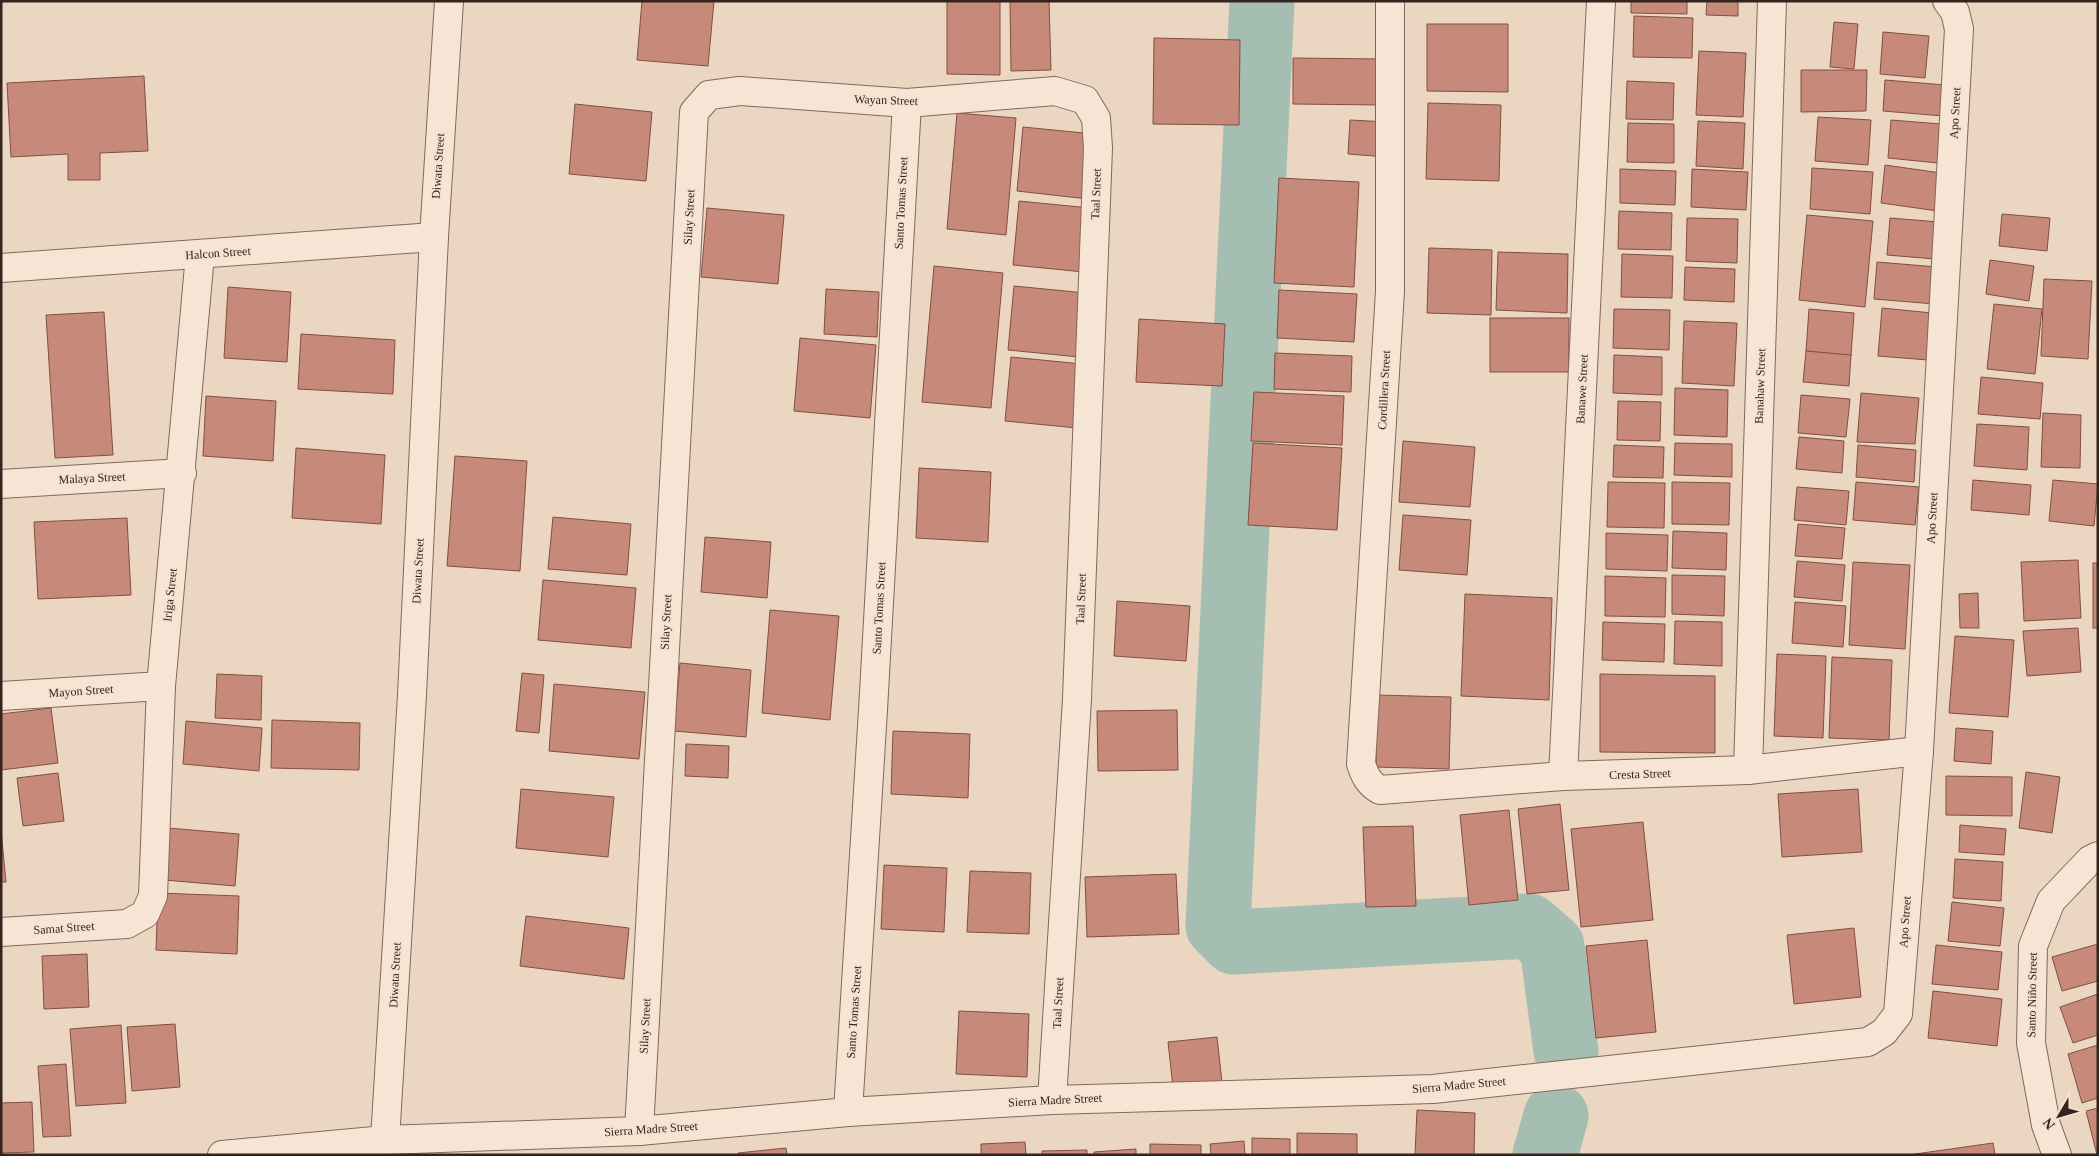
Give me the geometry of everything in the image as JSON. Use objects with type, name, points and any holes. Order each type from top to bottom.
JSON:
[{"type":"street","name":"Diwata Street","points":[[385,1140],[412,695],[434,237],[449,1]]},
{"type":"street","name":"Cordillera Street","points":[[1366,778],[1361,764],[1390,291],[1390,1]]},
{"type":"street","name":"Banawe Street","points":[[1563,776],[1601,1]]},
{"type":"street","name":"Banahaw Street","points":[[1748,770],[1772,1]]},
{"type":"street","name":"Apo Street","points":[[1884,1032],[1898,1014],[1919,751],[1959,29],[1955,12],[1947,1]]},
{"type":"street","name":"Wayan Street","points":[[694,112],[709,95],[740,91],[907,102],[1055,91],[1085,100]]},
{"type":"street","name":"Taal Street","points":[[1052,1100],[1077,699],[1098,148],[1096,118],[1085,100]]},
{"type":"street","name":"Santo Tomas Street","points":[[848,1112],[874,710],[907,102]]},
{"type":"street","name":"Silay Street","points":[[639,1131],[694,112]]},
{"type":"street","name":"Halcon Street","points":[[1,268],[434,237]]},
{"type":"street","name":"Iriga Street","points":[[126,924],[145,914],[153,896],[161,686],[182,473],[200,255]]},
{"type":"street","name":"Malaya Street","points":[[1,484],[182,473]]},
{"type":"street","name":"Mayon Street","points":[[1,696],[161,686]]},
{"type":"street","name":"Cresta Street","points":[[1366,778],[1372,786],[1380,790],[1563,776],[1748,770],[1919,751]]},
{"type":"street","name":"Santo Niño Street","points":[[2057,1155],[2046,1125],[2031,1043],[2033,946],[2051,901],[2090,860],[2098,856]]},
{"type":"street","name":"Samat Street","points":[[1,932],[126,924]]},
{"type":"street","name":"Sierra Madre Street","points":[[222,1155],[385,1140],[639,1131],[848,1112],[1052,1100],[1433,1088],[1868,1042],[1884,1032]]},
{"type":"building","points":[[642,1],[714,1],[708,66],[637,60]]},
{"type":"building","points":[[947,1],[1000,1],[1000,75],[947,74]]},
{"type":"building","points":[[1010,1],[1049,1],[1051,70],[1011,71]]},
{"type":"building","points":[[1631,1],[1687,1],[1687,14],[1631,13]]},
{"type":"building","points":[[1707,1],[1738,1],[1738,16],[1706,15]]},
{"type":"building","points":[[1634,16],[1693,18],[1692,58],[1633,57]]},
{"type":"building","points":[[1834,22],[1858,24],[1854,69],[1830,67]]},
{"type":"building","points":[[1427,24],[1508,24],[1508,92],[1427,91]]},
{"type":"building","points":[[1883,32],[1929,36],[1925,78],[1880,74]]},
{"type":"building","points":[[1154,38],[1240,40],[1239,125],[1153,124]]},
{"type":"building","points":[[1699,51],[1746,53],[1743,117],[1696,115]]},
{"type":"building","points":[[1293,58],[1382,59],[1382,105],[1293,104]]},
{"type":"building","points":[[1801,70],[1867,70],[1866,111],[1801,112]]},
{"type":"building","points":[[144,76],[148,151],[100,153],[100,180],[68,180],[68,154],[11,157],[7,83]]},
{"type":"building","points":[[1885,80],[1945,85],[1943,116],[1883,111]]},
{"type":"building","points":[[1627,81],[1674,83],[1673,120],[1626,119]]},
{"type":"building","points":[[1428,103],[1501,105],[1499,181],[1426,179]]},
{"type":"building","points":[[575,104],[652,112],[646,181],[569,174]]},
{"type":"building","points":[[957,113],[1016,118],[1006,235],[947,229]]},
{"type":"building","points":[[1818,117],[1871,120],[1868,165],[1815,161]]},
{"type":"building","points":[[1350,120],[1388,122],[1387,157],[1348,154]]},
{"type":"building","points":[[1891,120],[1941,124],[1938,163],[1888,158]]},
{"type":"building","points":[[1698,121],[1745,123],[1743,169],[1696,166]]},
{"type":"building","points":[[1628,123],[1674,124],[1674,163],[1627,162]]},
{"type":"building","points":[[1023,127],[1094,134],[1088,199],[1017,191]]},
{"type":"building","points":[[1885,165],[1941,173],[1938,211],[1881,203]]},
{"type":"building","points":[[1812,168],[1873,172],[1870,214],[1810,209]]},
{"type":"building","points":[[1620,169],[1676,171],[1675,205],[1620,203]]},
{"type":"building","points":[[1692,169],[1748,172],[1746,210],[1691,207]]},
{"type":"building","points":[[1279,178],[1359,182],[1354,287],[1274,283]]},
{"type":"building","points":[[1019,201],[1090,208],[1084,272],[1013,265]]},
{"type":"building","points":[[707,208],[784,215],[778,284],[701,277]]},
{"type":"building","points":[[1619,211],[1672,213],[1671,250],[1618,249]]},
{"type":"building","points":[[2002,214],[2050,218],[2047,251],[1999,246]]},
{"type":"building","points":[[1807,215],[1873,221],[1865,307],[1799,300]]},
{"type":"building","points":[[1687,218],[1738,219],[1737,263],[1686,261]]},
{"type":"building","points":[[1890,218],[1939,222],[1935,259],[1887,255]]},
{"type":"building","points":[[1429,248],[1492,250],[1491,315],[1427,313]]},
{"type":"building","points":[[1498,252],[1568,254],[1567,313],[1496,310]]},
{"type":"building","points":[[1622,254],[1673,256],[1672,298],[1621,297]]},
{"type":"building","points":[[1990,260],[2034,266],[2029,301],[1986,294]]},
{"type":"building","points":[[1877,262],[1937,267],[1935,304],[1874,299]]},
{"type":"building","points":[[934,266],[1003,273],[991,408],[922,402]]},
{"type":"building","points":[[1685,267],[1735,269],[1734,302],[1684,300]]},
{"type":"building","points":[[2044,279],[2092,281],[2088,359],[2041,356]]},
{"type":"building","points":[[1014,286],[1086,293],[1079,357],[1008,350]]},
{"type":"building","points":[[228,287],[291,292],[287,362],[224,358]]},
{"type":"building","points":[[826,289],[879,292],[877,337],[824,334]]},
{"type":"building","points":[[1279,290],[1357,294],[1354,342],[1277,338]]},
{"type":"building","points":[[1994,304],[2042,309],[2035,374],[1987,369]]},
{"type":"building","points":[[1882,308],[1932,313],[1928,360],[1878,356]]},
{"type":"building","points":[[1614,309],[1670,310],[1669,350],[1613,348]]},
{"type":"building","points":[[1809,309],[1854,313],[1851,356],[1806,351]]},
{"type":"building","points":[[104,312],[113,455],[55,458],[46,315]]},
{"type":"building","points":[[1490,318],[1569,318],[1569,372],[1490,372]]},
{"type":"building","points":[[1139,319],[1225,324],[1222,386],[1136,382]]},
{"type":"building","points":[[1684,321],[1737,323],[1734,386],[1682,383]]},
{"type":"building","points":[[301,334],[395,340],[393,394],[298,389]]},
{"type":"building","points":[[800,338],[876,345],[870,418],[794,411]]},
{"type":"building","points":[[1806,351],[1851,355],[1849,386],[1803,382]]},
{"type":"building","points":[[1275,353],[1352,356],[1351,392],[1274,389]]},
{"type":"building","points":[[1614,355],[1662,357],[1662,395],[1613,393]]},
{"type":"building","points":[[1011,357],[1082,364],[1077,428],[1005,421]]},
{"type":"building","points":[[1981,377],[2043,383],[2040,419],[1978,414]]},
{"type":"building","points":[[1675,388],[1728,390],[1727,437],[1674,435]]},
{"type":"building","points":[[1254,392],[1344,396],[1342,445],[1251,441]]},
{"type":"building","points":[[1861,393],[1919,398],[1915,444],[1857,442]]},
{"type":"building","points":[[1801,395],[1850,399],[1846,437],[1798,433]]},
{"type":"building","points":[[206,396],[276,401],[273,461],[203,456]]},
{"type":"building","points":[[1618,401],[1661,402],[1660,441],[1617,440]]},
{"type":"building","points":[[2043,413],[2081,415],[2080,468],[2041,467]]},
{"type":"building","points":[[1977,424],[2029,427],[2027,470],[1974,466]]},
{"type":"building","points":[[1799,437],[1844,441],[1842,473],[1796,469]]},
{"type":"building","points":[[1403,441],[1475,447],[1470,507],[1399,502]]},
{"type":"building","points":[[1253,443],[1342,448],[1337,530],[1248,525]]},
{"type":"building","points":[[1675,443],[1732,444],[1732,477],[1674,475]]},
{"type":"building","points":[[1614,445],[1664,447],[1663,478],[1613,477]]},
{"type":"building","points":[[1858,445],[1916,450],[1914,482],[1856,477]]},
{"type":"building","points":[[296,448],[385,455],[381,524],[292,518]]},
{"type":"building","points":[[455,456],[527,461],[520,571],[447,566]]},
{"type":"building","points":[[919,468],[991,472],[988,542],[916,538]]},
{"type":"building","points":[[1973,480],[2031,485],[2029,515],[1971,510]]},
{"type":"building","points":[[2053,480],[2098,484],[2094,526],[2049,521]]},
{"type":"building","points":[[1608,482],[1665,483],[1664,528],[1607,527]]},
{"type":"building","points":[[1672,482],[1730,483],[1729,525],[1672,524]]},
{"type":"building","points":[[1856,482],[1919,487],[1915,525],[1853,520]]},
{"type":"building","points":[[1797,487],[1849,491],[1846,525],[1794,520]]},
{"type":"building","points":[[1403,515],[1471,520],[1467,575],[1399,570]]},
{"type":"building","points":[[553,517],[631,524],[627,575],[548,569]]},
{"type":"building","points":[[127,518],[131,595],[38,599],[34,522]]},
{"type":"building","points":[[1798,524],[1845,528],[1842,559],[1795,556]]},
{"type":"building","points":[[1673,531],[1727,533],[1726,570],[1672,568]]},
{"type":"building","points":[[1606,533],[1668,535],[1667,571],[1606,569]]},
{"type":"building","points":[[705,537],[771,542],[767,598],[701,592]]},
{"type":"building","points":[[2078,560],[2081,618],[2024,621],[2021,562]]},
{"type":"building","points":[[1797,561],[1845,565],[1842,601],[1794,597]]},
{"type":"building","points":[[1853,562],[1910,565],[1905,649],[1849,645]]},
{"type":"building","points":[[2093,563],[2098,563],[2098,628],[2093,628]]},
{"type":"building","points":[[1672,575],[1725,576],[1724,616],[1672,614]]},
{"type":"building","points":[[1605,576],[1666,578],[1665,617],[1605,616]]},
{"type":"building","points":[[543,580],[636,588],[631,648],[538,640]]},
{"type":"building","points":[[1978,593],[1979,628],[1960,628],[1959,594]]},
{"type":"building","points":[[1465,594],[1552,598],[1549,700],[1461,696]]},
{"type":"building","points":[[1117,601],[1190,606],[1186,661],[1114,656]]},
{"type":"building","points":[[1795,602],[1846,606],[1843,647],[1792,643]]},
{"type":"building","points":[[770,610],[839,616],[830,720],[762,713]]},
{"type":"building","points":[[1675,621],[1722,622],[1722,666],[1674,664]]},
{"type":"building","points":[[1603,622],[1665,624],[1664,662],[1602,660]]},
{"type":"building","points":[[2078,628],[2081,672],[2027,676],[2023,631]]},
{"type":"building","points":[[1955,636],[2014,640],[2008,717],[1949,713]]},
{"type":"building","points":[[1777,654],[1826,656],[1823,738],[1774,736]]},
{"type":"building","points":[[1832,657],[1892,660],[1889,740],[1829,738]]},
{"type":"building","points":[[680,663],[751,670],[746,737],[674,731]]},
{"type":"building","points":[[522,673],[544,675],[539,733],[516,731]]},
{"type":"building","points":[[217,674],[262,676],[261,720],[215,718]]},
{"type":"building","points":[[1600,674],[1715,676],[1715,753],[1600,752]]},
{"type":"building","points":[[554,684],[645,692],[639,759],[549,751]]},
{"type":"building","points":[[1377,695],[1451,697],[1449,769],[1376,767]]},
{"type":"building","points":[[51,708],[58,763],[1,770],[1,714]]},
{"type":"building","points":[[1177,710],[1178,770],[1098,771],[1097,711]]},
{"type":"building","points":[[272,720],[360,723],[359,770],[271,768]]},
{"type":"building","points":[[186,721],[262,728],[259,771],[183,764]]},
{"type":"building","points":[[1956,728],[1993,731],[1991,764],[1954,761]]},
{"type":"building","points":[[893,731],[970,734],[968,798],[891,794]]},
{"type":"building","points":[[686,744],[729,746],[728,778],[685,776]]},
{"type":"building","points":[[2026,772],[2060,777],[2052,833],[2019,828]]},
{"type":"building","points":[[58,773],[64,821],[23,826],[17,778]]},
{"type":"building","points":[[1946,776],[2012,777],[2012,816],[1946,815]]},
{"type":"building","points":[[521,789],[614,797],[608,857],[516,848]]},
{"type":"building","points":[[1858,789],[1862,852],[1782,857],[1778,794]]},
{"type":"building","points":[[1560,804],[1569,890],[1527,894],[1518,809]]},
{"type":"building","points":[[1509,810],[1518,900],[1469,905],[1460,815]]},
{"type":"building","points":[[1643,822],[1653,920],[1581,927],[1571,829]]},
{"type":"building","points":[[1960,825],[2006,829],[2004,855],[1959,852]]},
{"type":"building","points":[[1413,826],[1416,906],[1366,907],[1363,827]]},
{"type":"building","points":[[168,828],[239,834],[235,886],[164,880]]},
{"type":"building","points":[[1,830],[6,882],[1,882]]},
{"type":"building","points":[[1955,859],[2003,862],[2001,901],[1953,898]]},
{"type":"building","points":[[884,865],[947,868],[944,932],[881,929]]},
{"type":"building","points":[[970,871],[1031,873],[1029,934],[967,932]]},
{"type":"building","points":[[1176,874],[1179,934],[1087,937],[1085,877]]},
{"type":"building","points":[[158,893],[239,896],[237,954],[156,950]]},
{"type":"building","points":[[1952,902],[2004,908],[2000,946],[1948,941]]},
{"type":"building","points":[[526,916],[629,928],[624,979],[520,966]]},
{"type":"building","points":[[1854,928],[1861,997],[1794,1004],[1787,935]]},
{"type":"building","points":[[1647,940],[1656,1032],[1596,1038],[1586,946]]},
{"type":"building","points":[[2098,944],[2098,981],[2062,991],[2052,957]]},
{"type":"building","points":[[1936,945],[2002,952],[1998,990],[1932,984]]},
{"type":"building","points":[[87,954],[89,1007],[44,1009],[42,956]]},
{"type":"building","points":[[1933,991],[2002,999],[1997,1046],[1928,1038]]},
{"type":"building","points":[[2098,994],[2098,1035],[2073,1043],[2060,1007]]},
{"type":"building","points":[[959,1011],[1029,1014],[1027,1077],[956,1074]]},
{"type":"building","points":[[175,1024],[180,1087],[132,1091],[127,1027]]},
{"type":"building","points":[[121,1025],[126,1103],[76,1106],[70,1029]]},
{"type":"building","points":[[1217,1037],[1222,1082],[1173,1087],[1168,1042]]},
{"type":"building","points":[[2098,1045],[2098,1098],[2082,1103],[2068,1054]]},
{"type":"building","points":[[66,1064],[71,1136],[43,1137],[38,1066]]},
{"type":"building","points":[[32,1102],[34,1152],[1,1153],[1,1103]]},
{"type":"building","points":[[2098,1108],[2098,1155],[2097,1155],[2086,1111]]},
{"type":"building","points":[[1417,1110],[1475,1113],[1474,1155],[1415,1155]]},
{"type":"building","points":[[1297,1133],[1357,1134],[1357,1155],[1297,1155]]},
{"type":"building","points":[[1252,1138],[1290,1139],[1290,1155],[1252,1155]]},
{"type":"building","points":[[1244,1141],[1245,1155],[1211,1155],[1210,1144]]},
{"type":"building","points":[[1025,1142],[1026,1155],[981,1155],[981,1144]]},
{"type":"building","points":[[1993,1143],[1995,1155],[1908,1155]]},
{"type":"building","points":[[1150,1144],[1201,1145],[1201,1155],[1150,1155]]},
{"type":"building","points":[[786,1148],[787,1155],[738,1155],[738,1153]]},
{"type":"building","points":[[1136,1149],[1136,1155],[1094,1155],[1094,1152]]},
{"type":"building","points":[[1087,1150],[1087,1155],[1042,1155],[1042,1151]]},
{"type":"waterway","points":[[1262,1],[1218,926],[1234,942],[1529,926],[1552,946],[1566,1051]]},
{"type":"waterway","points":[[1545,1155],[1556,1116]]}]
